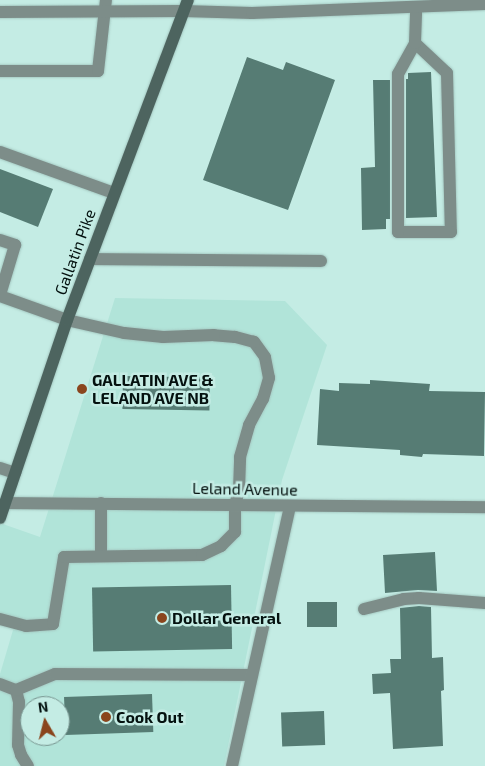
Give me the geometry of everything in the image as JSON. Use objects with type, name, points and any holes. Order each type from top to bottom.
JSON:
[{"type":"main road","name":"Gallatin Pike","points":[[0,518],[67,320],[186,6]]},
{"type":"street","points":[[0,12],[105,6],[186,6],[252,13],[370,4],[416,7],[453,3],[485,4]]},
{"type":"street","points":[[0,71],[98,71],[105,6]]},
{"type":"street","points":[[415,43],[447,73],[452,232],[398,232],[398,74],[415,43],[416,7]]},
{"type":"street","points":[[0,152],[114,193]]},
{"type":"street","points":[[0,240],[15,245],[0,296],[67,320],[124,333],[163,337],[214,335],[235,337],[254,342],[265,357],[269,378],[263,399],[249,426],[240,458],[235,505],[236,532],[221,546],[202,555],[64,557],[53,624],[26,626],[0,619]]},
{"type":"street","points":[[90,259],[321,261]]},
{"type":"street","points":[[0,468],[15,473]]},
{"type":"street","name":"Leland Avenue","points":[[5,502],[485,508]]},
{"type":"street","points":[[101,504],[101,555]]},
{"type":"street","points":[[232,766],[290,506]]},
{"type":"street","points":[[364,609],[411,599],[485,603]]},
{"type":"street","points":[[0,684],[16,690],[55,674],[252,675]]},
{"type":"street","points":[[16,690],[19,702],[18,745],[21,755],[28,766]]},
{"type":"shaded area","points":[[115,298],[285,301],[327,345],[282,480],[224,766],[0,766],[0,674],[16,620],[0,619],[0,523],[40,537]]},
{"type":"building","points":[[247,57],[283,70],[286,62],[335,80],[288,210],[203,180]]},
{"type":"building","points":[[431,72],[437,217],[406,218],[406,79],[408,79],[408,73]]},
{"type":"building","points":[[373,80],[390,80],[390,219],[386,219],[386,229],[362,230],[361,168],[375,167]]},
{"type":"building","points":[[0,169],[53,189],[38,227],[0,212]]},
{"type":"building","points":[[123,376],[210,378],[209,411],[122,409]]},
{"type":"building","points":[[370,380],[430,384],[429,391],[485,392],[484,456],[423,454],[422,457],[400,455],[400,450],[317,445],[320,389],[339,391],[339,383],[370,384]]},
{"type":"building","points":[[435,552],[437,591],[418,590],[385,593],[383,555]]},
{"type":"building","name":"Dollar General","points":[[231,585],[232,649],[93,651],[92,587]]},
{"type":"building","points":[[307,602],[337,602],[337,627],[307,627]]},
{"type":"building","points":[[431,607],[432,658],[443,657],[444,690],[441,691],[443,746],[393,749],[390,693],[373,694],[372,674],[391,673],[390,659],[401,659],[400,608]]},
{"type":"building","points":[[152,694],[153,732],[70,735],[70,697]]},
{"type":"building","points":[[324,711],[325,745],[282,746],[281,713]]},
{"type":"place","name":"GALLATIN AVE & LELAND AVE NB","points":[[82,389]]},
{"type":"place","name":"Dollar General","points":[[162,618]]},
{"type":"place","name":"Cook Out","points":[[106,717]]}]
